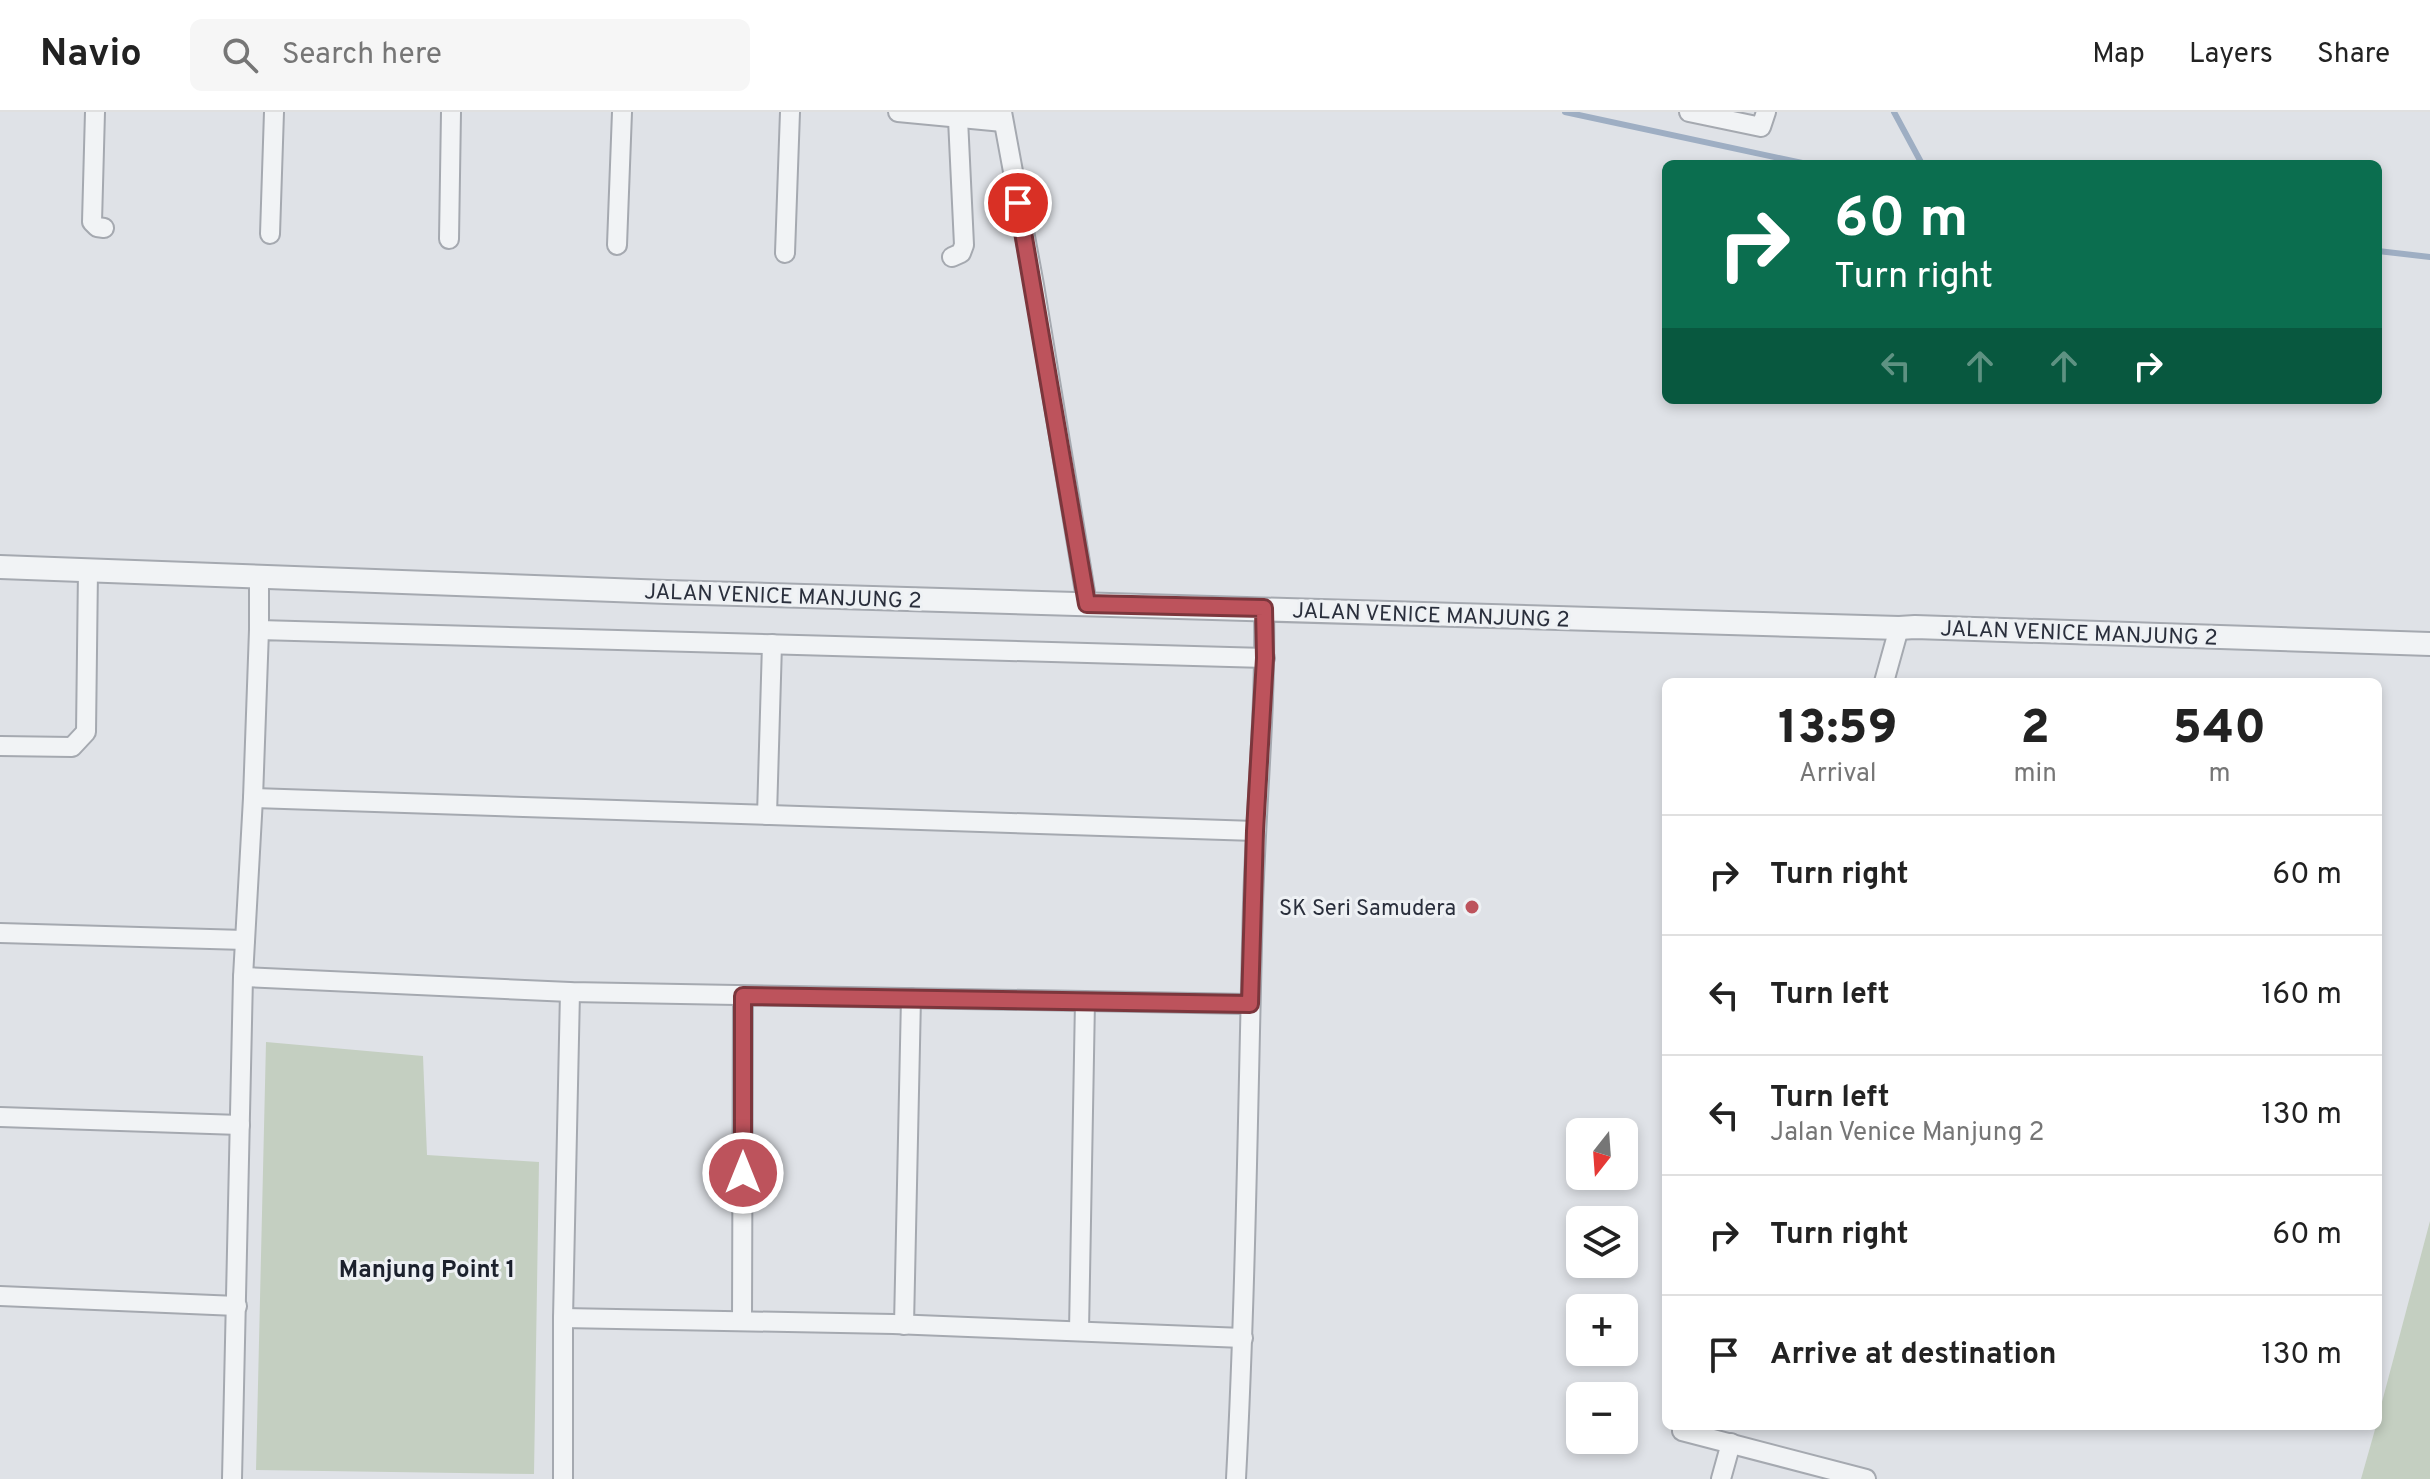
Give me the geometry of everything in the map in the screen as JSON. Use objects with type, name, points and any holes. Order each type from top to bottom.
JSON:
[{"type":"street","points":[[95,112],[92,222],[104,228]]},
{"type":"street","points":[[270,234],[274,112]]},
{"type":"street","points":[[449,239],[451,112]]},
{"type":"street","points":[[617,245],[622,112]]},
{"type":"street","points":[[785,253],[790,112]]},
{"type":"street","points":[[898,112],[958,119],[1002,117],[1034,285],[1087,604]]},
{"type":"street","points":[[1689,112],[1761,127],[1766,112]]},
{"type":"street","points":[[952,257],[961,253],[964,245],[958,119]]},
{"type":"street","name":"JALAN VENICE MANJUNG 2","points":[[0,567],[667,592],[2430,644]]},
{"type":"street","points":[[0,746],[72,747],[86,732],[88,570]]},
{"type":"street","points":[[232,1479],[243,977],[253,798],[259,576]]},
{"type":"street","points":[[1236,1479],[1243,1338],[1255,831],[1265,658],[1264,608]]},
{"type":"street","points":[[1885,678],[1899,628]]},
{"type":"street","points":[[259,630],[1265,658]]},
{"type":"street","points":[[767,815],[772,644]]},
{"type":"street","points":[[253,798],[1255,831]]},
{"type":"street","points":[[0,933],[245,940]]},
{"type":"street","points":[[243,977],[570,992],[1250,1004]]},
{"type":"street","points":[[563,1479],[570,992]]},
{"type":"street","points":[[742,1321],[743,996]]},
{"type":"street","points":[[904,1325],[911,998]]},
{"type":"street","points":[[1079,1331],[1085,1001]]},
{"type":"street","points":[[0,1117],[240,1125]]},
{"type":"street","points":[[0,1296],[237,1306]]},
{"type":"street","points":[[563,1318],[904,1325],[1243,1338]]},
{"type":"street","points":[[1682,1430],[1866,1479]]},
{"type":"street","points":[[1721,1479],[1731,1443]]},
{"type":"green space","points":[[266,1042],[423,1056],[427,1155],[539,1162],[534,1474],[256,1470]]},
{"type":"green space","points":[[2430,1221],[2430,1479],[2361,1479],[2375,1430],[2382,1430],[2382,1402]]},
{"type":"waterway","points":[[1565,112],[1788,160]]},
{"type":"waterway","points":[[1894,112],[1920,160]]},
{"type":"waterway","points":[[2382,251],[2430,257]]},
{"type":"place","name":"SK Seri Samudera","points":[[1472,907]]},
{"type":"district","name":"Manjung Point 1","points":[[427,1269]]},
{"type":"route","points":[[743,1173],[743,996],[1250,1004],[1255,831],[1265,658],[1264,608],[1087,604],[1018,203]]}]
